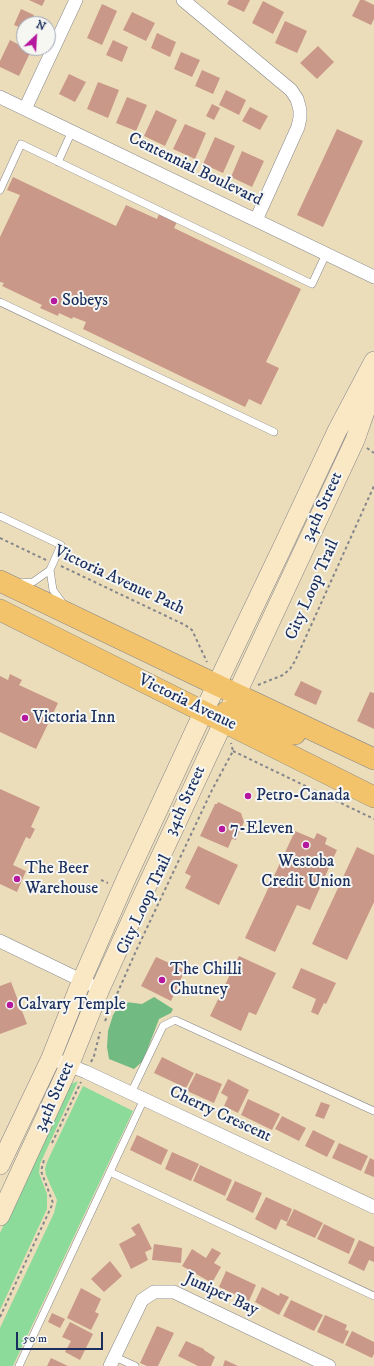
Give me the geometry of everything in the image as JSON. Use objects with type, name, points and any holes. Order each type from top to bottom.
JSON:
[{"type":"main road","name":"34th Street","points":[[0,1165],[51,1058],[82,980],[118,881],[211,698],[337,431],[374,361]]},
{"type":"main road","name":"34th Street","points":[[0,1216],[69,1066],[100,989],[146,888],[355,440],[374,386]]},
{"type":"main road","points":[[326,455],[344,463]]},
{"type":"main road","name":"Victoria Avenue","points":[[4,582],[72,614],[211,698],[225,717],[374,797]]},
{"type":"main road","name":"Victoria Avenue","points":[[0,610],[56,638],[211,698],[236,694],[374,760]]},
{"type":"main road","points":[[225,717],[241,716],[374,760]]},
{"type":"main road","points":[[118,881],[146,888]]},
{"type":"street","points":[[25,109],[76,0]]},
{"type":"street","points":[[183,0],[291,90],[297,99],[300,110],[298,127],[256,220]]},
{"type":"street","name":"Centennial Boulevard","points":[[0,97],[374,277]]},
{"type":"street","points":[[0,941],[100,989]]},
{"type":"street","name":"Cherry Crescent","points":[[51,1058],[86,1072],[374,1206]]},
{"type":"street","name":"Juniper Bay","points":[[112,1361],[142,1300],[154,1292],[174,1292],[329,1366]]},
{"type":"lane","points":[[58,162],[72,131]]},
{"type":"lane","points":[[0,190],[21,144],[312,284],[326,254]]},
{"type":"lane","points":[[0,302],[274,432]]},
{"type":"lane","points":[[0,516],[61,545],[50,570],[32,582],[4,582]]},
{"type":"lane","points":[[50,570],[53,590],[72,614]]},
{"type":"lane","points":[[131,1093],[163,1026],[175,1020],[374,1110]]},
{"type":"lane","points":[[19,1366],[144,1099]]},
{"type":"lane","points":[[110,1172],[374,1296]]},
{"type":"lane","points":[[112,1361],[135,1366]]},
{"type":"path","name":"City Loop Trail","points":[[256,685],[283,675],[290,669],[295,661],[374,486]]},
{"type":"path","name":"Victoria Avenue Path","points":[[0,538],[185,624],[192,630],[208,664]]},
{"type":"path","points":[[230,744],[233,751],[374,818]]},
{"type":"path","name":"City Loop Trail","points":[[103,1024],[212,790],[233,751]]},
{"type":"path","points":[[101,880],[118,881]]},
{"type":"path","points":[[93,1057],[100,1031]]},
{"type":"path","points":[[50,1146],[81,1082]]},
{"type":"path","points":[[0,1317],[52,1203],[42,1171],[44,1160]]},
{"type":"green space","points":[[154,997],[173,1009],[171,1013],[159,1019],[143,1061],[134,1069],[109,1059],[107,1047],[108,1031],[113,1015],[120,1004],[126,1002],[142,1004]]},
{"type":"green space","points":[[78,1081],[40,1164],[39,1173],[47,1194],[47,1209],[0,1310],[0,1233],[67,1089],[71,1084]]},
{"type":"green space","points":[[83,1086],[133,1111],[13,1366],[0,1366],[0,1328],[54,1213],[57,1200],[46,1175],[45,1169],[47,1162]]},
{"type":"building","points":[[29,0],[45,0],[42,6]]},
{"type":"building","points":[[229,0],[250,0],[244,12],[227,4]]},
{"type":"building","points":[[360,0],[364,0],[374,5],[374,19],[371,25],[352,16]]},
{"type":"building","points":[[263,1],[284,12],[273,34],[252,23]]},
{"type":"building","points":[[102,4],[117,11],[102,45],[87,38]]},
{"type":"building","points":[[21,9],[34,15],[34,16],[18,16]]},
{"type":"building","points":[[132,12],[155,23],[146,41],[123,30]]},
{"type":"building","points":[[285,21],[307,31],[297,53],[275,43]]},
{"type":"building","points":[[157,33],[176,42],[170,57],[151,48]]},
{"type":"building","points":[[10,40],[16,43],[16,56],[29,56],[19,76],[0,67],[0,61]]},
{"type":"building","points":[[113,40],[128,47],[122,62],[106,55]]},
{"type":"building","points":[[318,46],[334,62],[317,79],[300,63]]},
{"type":"building","points":[[181,52],[200,60],[192,77],[174,69]]},
{"type":"building","points":[[202,70],[220,78],[213,94],[195,86]]},
{"type":"building","points":[[69,74],[86,82],[75,102],[59,94]]},
{"type":"building","points":[[98,82],[119,90],[108,118],[87,109]]},
{"type":"building","points":[[226,90],[246,100],[239,115],[219,105]]},
{"type":"building","points":[[127,97],[147,105],[136,131],[116,123]]},
{"type":"building","points":[[212,104],[220,108],[214,120],[206,116]]},
{"type":"building","points":[[250,107],[268,116],[260,130],[242,121]]},
{"type":"building","points":[[156,110],[177,120],[165,146],[144,136]]},
{"type":"building","points":[[185,124],[206,133],[195,159],[173,149]]},
{"type":"building","points":[[337,129],[363,141],[323,227],[297,215]]},
{"type":"building","points":[[215,137],[235,146],[223,173],[203,164]]},
{"type":"building","points":[[242,151],[264,161],[252,187],[231,177]]},
{"type":"building","points":[[13,177],[116,226],[126,205],[157,219],[159,214],[177,222],[174,228],[301,289],[266,362],[279,368],[261,405],[249,399],[245,407],[83,329],[86,322],[73,317],[72,319],[59,313],[58,316],[40,308],[42,305],[2,286],[4,283],[0,282],[0,237],[20,195],[7,190]]},
{"type":"building","name":"Victoria Inn","points":[[10,674],[22,680],[19,685],[58,703],[36,749],[0,732],[0,676],[8,680]]},
{"type":"building","points":[[301,681],[322,691],[316,705],[294,695]]},
{"type":"building","points":[[370,692],[374,693],[374,729],[357,721]]},
{"type":"building","points":[[0,789],[40,807],[31,827],[35,829],[30,839],[26,837],[13,865],[26,871],[17,892],[0,884]]},
{"type":"building","name":"7-Eleven","points":[[218,802],[241,813],[244,822],[236,840],[232,839],[228,848],[200,836],[215,804]]},
{"type":"building","points":[[295,831],[314,839],[317,833],[327,838],[325,844],[337,850],[310,910],[297,905],[275,952],[245,938]]},
{"type":"building","points":[[198,846],[238,865],[219,905],[185,888],[191,876],[185,873]]},
{"type":"building","points":[[357,847],[374,855],[374,902],[347,960],[312,944]]},
{"type":"building","points":[[239,956],[276,973],[256,1015],[249,1012],[241,1031],[210,1016]]},
{"type":"building","points":[[156,957],[185,970],[171,1001],[141,986]]},
{"type":"building","points":[[301,968],[336,983],[326,1004],[324,1003],[318,1015],[311,1012],[316,999],[292,988]]},
{"type":"building","name":"Calvary Temple","points":[[11,982],[27,1024],[0,1034],[0,986]]},
{"type":"building","points":[[162,1057],[194,1073],[186,1088],[154,1073]]},
{"type":"building","points":[[196,1073],[222,1084],[214,1103],[187,1091]]},
{"type":"building","points":[[228,1079],[249,1090],[238,1113],[224,1106],[228,1097],[221,1093]]},
{"type":"building","points":[[248,1099],[280,1114],[272,1130],[241,1115]]},
{"type":"building","points":[[321,1102],[330,1105],[324,1119],[315,1116]]},
{"type":"building","points":[[282,1116],[306,1128],[299,1141],[275,1129]]},
{"type":"building","points":[[313,1130],[335,1141],[327,1157],[305,1146]]},
{"type":"building","points":[[137,1135],[168,1150],[161,1165],[130,1150]]},
{"type":"building","points":[[339,1143],[368,1156],[361,1171],[332,1158]]},
{"type":"building","points":[[172,1152],[199,1164],[191,1181],[165,1169]]},
{"type":"building","points":[[370,1158],[374,1160],[374,1177],[364,1173]]},
{"type":"building","points":[[200,1165],[232,1180],[225,1196],[193,1181]]},
{"type":"building","points":[[235,1181],[262,1193],[253,1213],[226,1200]]},
{"type":"building","points":[[266,1197],[292,1209],[287,1222],[281,1219],[276,1230],[255,1219]]},
{"type":"building","points":[[294,1209],[323,1223],[315,1238],[286,1225]]},
{"type":"building","points":[[139,1223],[152,1249],[145,1252],[148,1260],[131,1269],[119,1244],[136,1235],[131,1228]]},
{"type":"building","points":[[324,1224],[355,1239],[349,1254],[317,1239]]},
{"type":"building","points":[[359,1240],[374,1247],[374,1262],[369,1260],[364,1271],[348,1263]]},
{"type":"building","points":[[154,1244],[182,1248],[181,1263],[152,1260]]},
{"type":"building","points":[[212,1248],[221,1253],[214,1263],[221,1267],[212,1283],[182,1266],[192,1249],[206,1258]]},
{"type":"building","points":[[110,1261],[122,1276],[104,1292],[91,1279]]},
{"type":"building","points":[[226,1271],[256,1285],[249,1301],[219,1287]]},
{"type":"building","points":[[262,1287],[279,1296],[280,1293],[289,1297],[279,1315],[255,1302]]},
{"type":"building","points":[[81,1288],[101,1299],[95,1312],[99,1314],[91,1330],[67,1318]]},
{"type":"building","points":[[291,1300],[323,1315],[314,1331],[283,1316]]},
{"type":"building","points":[[52,1313],[65,1319],[60,1328],[48,1322]]},
{"type":"building","points":[[325,1315],[347,1325],[345,1330],[349,1331],[343,1344],[317,1332]]},
{"type":"building","points":[[70,1322],[93,1334],[80,1360],[65,1352],[71,1341],[62,1337]]},
{"type":"building","points":[[157,1326],[174,1333],[158,1366],[147,1366],[140,1363]]},
{"type":"building","points":[[352,1331],[374,1342],[374,1354],[372,1358],[345,1345]]},
{"type":"building","points":[[186,1341],[204,1349],[215,1357],[211,1366],[198,1366],[178,1356]]},
{"type":"building","points":[[51,1358],[68,1366],[47,1366]]},
{"type":"building","points":[[225,1360],[238,1366],[223,1366]]},
{"type":"place","name":"Sobeys","points":[[54,301]]},
{"type":"place","name":"Victoria Inn","points":[[25,718]]},
{"type":"place","name":"Petro-Canada","points":[[248,796]]},
{"type":"place","name":"7-Eleven","points":[[222,829]]},
{"type":"place","name":"Westoba Credit Union","points":[[306,845]]},
{"type":"place","name":"The Beer Warehouse","points":[[17,879]]},
{"type":"place","name":"The Chilli Chutney","points":[[162,980]]},
{"type":"place","name":"Calvary Temple","points":[[10,1005]]}]
